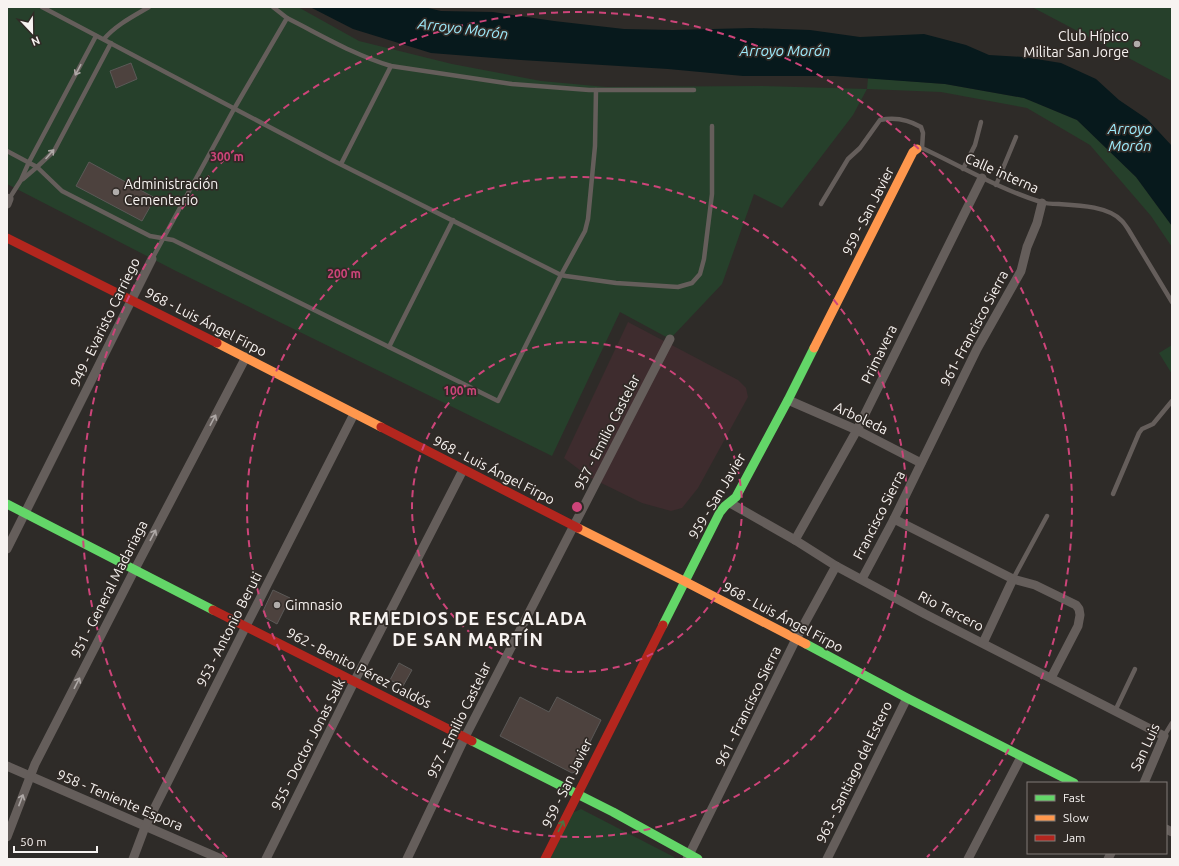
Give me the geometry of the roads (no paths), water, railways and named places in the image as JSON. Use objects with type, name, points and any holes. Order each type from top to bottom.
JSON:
[{"type":"street","name":"959 - San Javier","points":[[545,859],[720,512],[736,497],[788,400],[913,152],[919,148]]},
{"type":"street","name":"Primavera","points":[[795,540],[857,430],[982,178]]},
{"type":"street","name":"961- Francisco Sierra","points":[[921,463],[977,349],[1021,271],[1027,247],[1037,223],[1042,203]]},
{"type":"street","name":"968 - Luis Ángel Firpo","points":[[7,238],[246,357],[354,414],[684,581],[907,698],[1072,782]]},
{"type":"street","name":"949 - Evaristo Carriego","points":[[7,550],[152,258]]},
{"type":"street","name":"957 - Emilio Castelar","points":[[407,859],[465,737],[670,339]]},
{"type":"street","name":"951 - General Madariaga","points":[[7,837],[30,777],[135,569],[246,357]]},
{"type":"street","name":"Arboleda","points":[[788,400],[857,430],[921,463]]},
{"type":"street","name":"953 - Antonio Beruti","points":[[133,859],[145,827],[354,414]]},
{"type":"street","name":"Francisco Sierra","points":[[862,579],[894,519],[921,463]]},
{"type":"street","name":"955 - Doctor Jonas Salk","points":[[266,859],[354,682],[463,470]]},
{"type":"street","name":"Rio Tercero","points":[[730,503],[795,540],[836,566],[925,614],[1164,736]]},
{"type":"street","name":"962 - Benito Pérez Galdós","points":[[7,504],[354,682],[577,794],[631,822],[692,858]]},
{"type":"street","points":[[894,519],[1013,579],[1035,585],[1076,605],[1079,609],[1080,615],[1078,626],[1051,678]]},
{"type":"street","name":"961 - Francisco Sierra","points":[[692,858],[796,639],[836,566]]},
{"type":"street","points":[[983,643],[1013,579]]},
{"type":"street","name":"963 - Santiago del Estero","points":[[827,859],[907,698]]},
{"type":"street","name":"San Luis","points":[[1144,782],[1164,736]]},
{"type":"street","points":[[968,859],[1021,757]]},
{"type":"street","name":"958 - Teniente Espora","points":[[7,766],[221,859]]},
{"type":"lane","points":[[42,7],[234,109],[562,275],[616,283],[678,287],[692,282],[700,274],[704,260],[712,194],[712,126]]},
{"type":"lane","points":[[104,39],[120,24],[149,7]]},
{"type":"lane","points":[[273,7],[287,18],[355,53],[373,61],[391,66],[512,84],[596,90],[694,90]]},
{"type":"lane","name":"949 - Evaristo Carriego","points":[[152,258],[234,109],[287,18]]},
{"type":"lane","points":[[8,201],[21,180],[29,162],[96,36]]},
{"type":"lane","points":[[21,180],[37,168],[54,151],[111,43]]},
{"type":"lane","points":[[341,164],[391,66]]},
{"type":"lane","points":[[7,151],[29,162],[62,191],[150,236],[173,240],[498,401],[585,231],[588,219],[595,146],[596,90]]},
{"type":"lane","points":[[822,204],[848,159],[860,148],[880,120],[888,118],[897,119],[921,127],[922,133],[919,148]]},
{"type":"lane","points":[[963,169],[975,145],[981,122]]},
{"type":"lane","points":[[996,185],[1016,137]]},
{"type":"lane","name":"Calle interna","points":[[919,148],[952,162],[996,185],[1042,203],[1083,206],[1103,210],[1114,215],[1122,220],[1172,302]]},
{"type":"lane","points":[[389,347],[453,220]]},
{"type":"lane","points":[[1113,494],[1139,433],[1142,429],[1153,424],[1172,401]]},
{"type":"lane","points":[[1013,579],[1047,516]]},
{"type":"lane","points":[[1115,711],[1135,669]]},
{"type":"lane","name":"San Luis","points":[[1164,736],[1172,723]]},
{"type":"water","name":"Arroyo Morón","points":[[310,7],[424,7],[441,11],[493,12],[624,29],[673,30],[752,28],[810,30],[860,37],[924,34],[966,45],[989,55],[1024,57],[1061,63],[1096,79],[1119,100],[1147,119],[1172,146],[1172,226],[1136,177],[1077,120],[1024,98],[945,84],[834,76],[743,76],[668,69],[431,53],[353,29]]},
{"type":"place","name":"Club Hípico Militar San Jorge","points":[[1137,44]]},
{"type":"place","name":"Administración Cementerio","points":[[116,192]]},
{"type":"place","name":"Gimnasio","points":[[277,605]]},
{"type":"district","name":"REMEDIOS DE ESCALADA DE SAN MARTÍN","points":[[468,629]]}]
